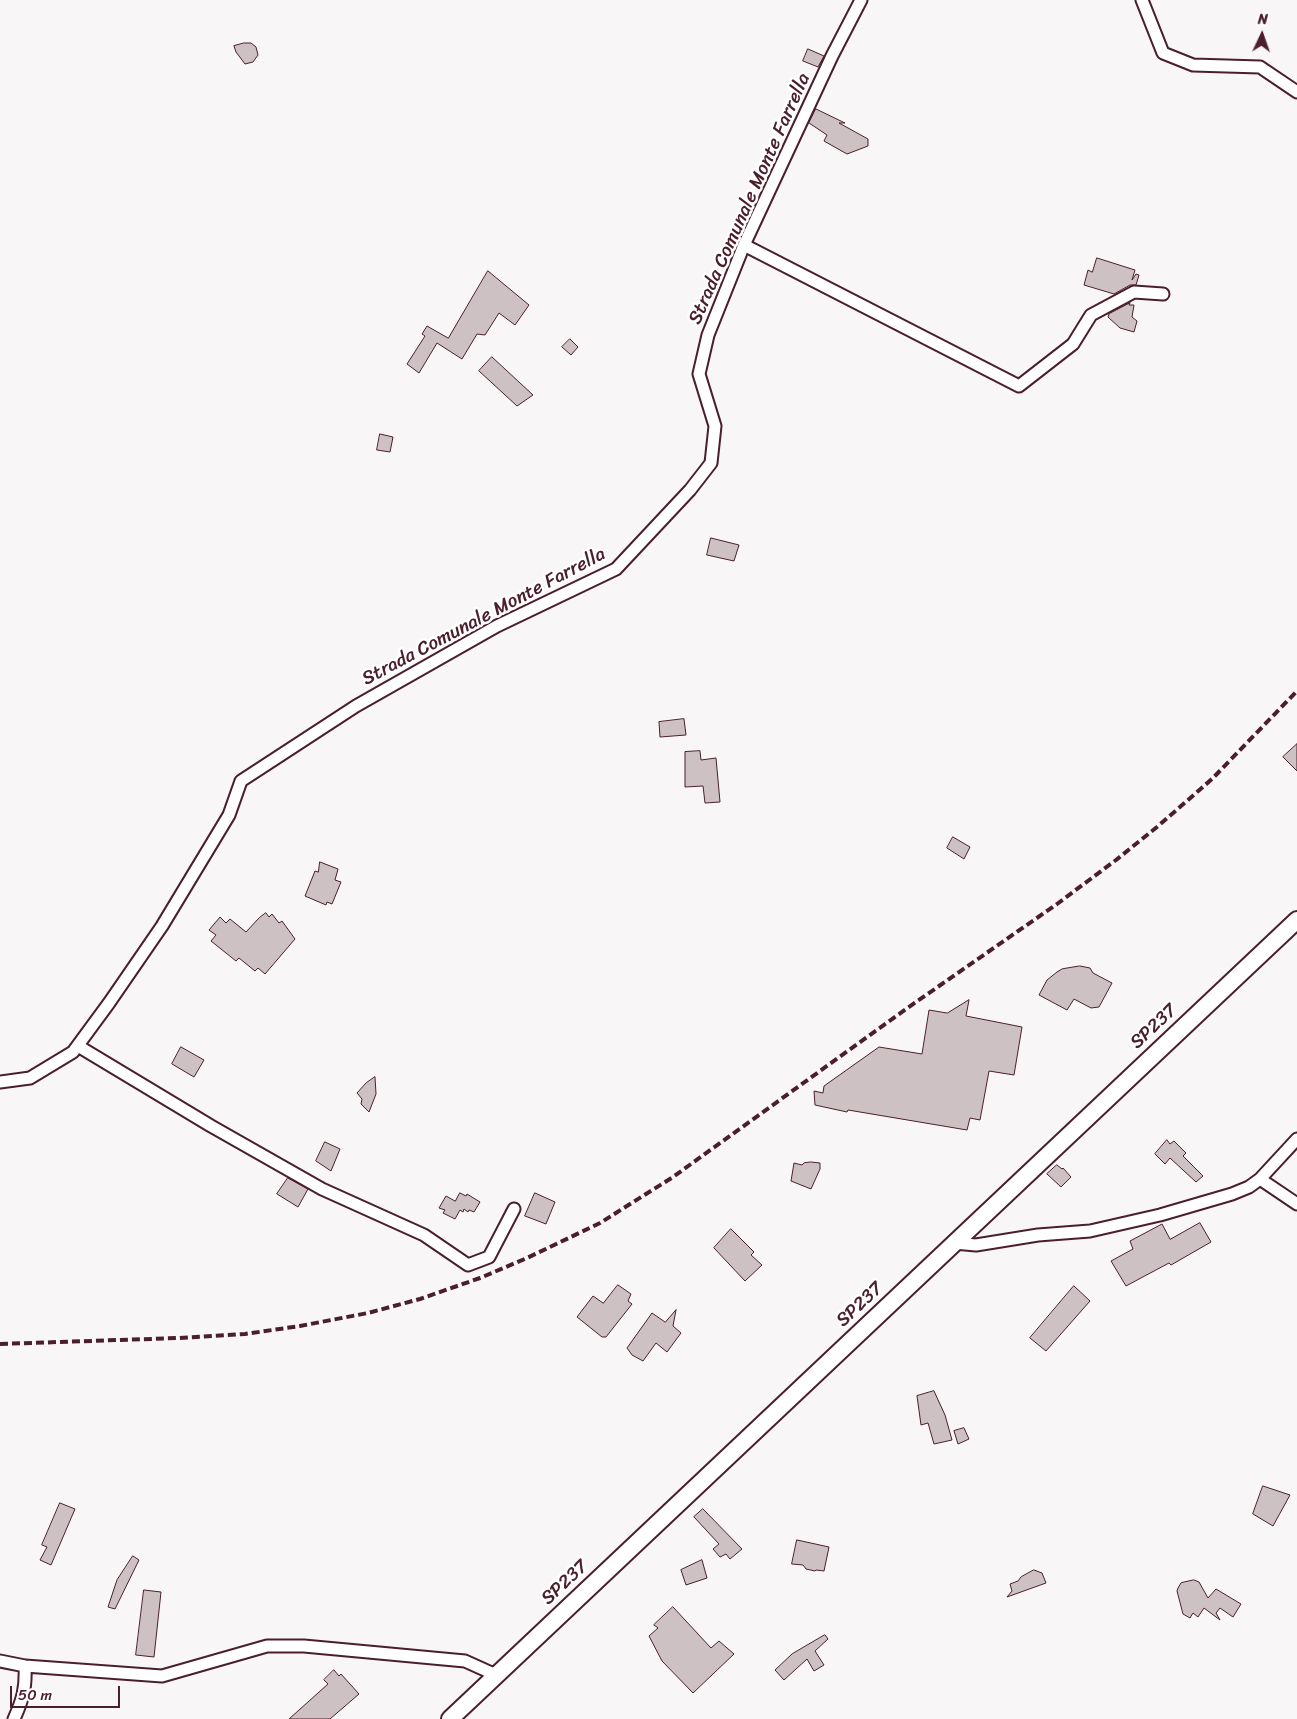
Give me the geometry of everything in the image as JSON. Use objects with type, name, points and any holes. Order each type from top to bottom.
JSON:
[{"type":"main road","name":"SP237","points":[[450,1719],[1297,920]]},
{"type":"street","name":"Strada Comunale Monte Farrella","points":[[0,1082],[30,1078],[73,1052],[78,1046],[162,926],[229,815],[241,781],[356,706],[488,630],[616,569],[690,490],[711,463],[715,426],[698,374],[708,334],[744,245],[832,56],[861,0]]},
{"type":"street","points":[[1142,0],[1163,53],[1193,64],[1260,67],[1297,92]]},
{"type":"street","points":[[744,245],[1019,386],[1073,344],[1091,315],[1134,292],[1163,294]]},
{"type":"street","points":[[78,1046],[211,1126],[322,1189],[424,1235],[468,1265],[489,1258],[514,1209]]},
{"type":"street","points":[[954,1244],[976,1245],[1038,1235],[1090,1231],[1160,1215],[1232,1194],[1249,1187],[1260,1179],[1297,1139]]},
{"type":"street","points":[[1260,1179],[1297,1204]]},
{"type":"street","points":[[0,1661],[26,1666],[162,1676],[267,1646],[304,1646],[465,1661],[496,1675]]},
{"type":"street","points":[[14,1719],[23,1698],[26,1684],[26,1666]]},
{"type":"building","points":[[251,43],[256,47],[258,55],[253,62],[245,64],[234,46]]},
{"type":"building","points":[[808,49],[824,56],[818,67],[803,61]]},
{"type":"building","points":[[816,109],[845,123],[839,123],[868,139],[868,146],[847,154],[824,141],[827,135],[809,123]]},
{"type":"building","points":[[1097,258],[1135,270],[1132,280],[1136,274],[1139,275],[1136,285],[1130,285],[1114,294],[1084,285],[1088,270],[1092,272]]},
{"type":"building","points":[[488,271],[529,305],[515,325],[499,313],[485,335],[477,334],[462,359],[437,343],[419,373],[407,364],[425,336],[422,334],[427,326],[448,338]]},
{"type":"building","points":[[1130,303],[1129,305],[1134,305],[1132,317],[1137,321],[1134,332],[1120,328],[1108,317],[1109,314]]},
{"type":"building","points":[[570,339],[578,347],[571,355],[562,347]]},
{"type":"building","points":[[492,357],[533,395],[517,406],[479,371]]},
{"type":"building","points":[[380,434],[393,437],[390,452],[377,450]]},
{"type":"building","points":[[711,538],[739,545],[734,561],[707,555]]},
{"type":"building","points":[[684,719],[686,735],[660,737],[659,722]]},
{"type":"building","points":[[1297,744],[1297,771],[1283,757]]},
{"type":"building","points":[[700,751],[701,760],[716,758],[720,802],[705,803],[703,786],[685,787],[685,752]]},
{"type":"building","points":[[953,837],[970,847],[964,859],[947,848]]},
{"type":"building","points":[[320,862],[338,869],[335,880],[341,882],[332,904],[327,902],[326,905],[305,896],[315,871],[318,872]]},
{"type":"building","points":[[266,913],[269,917],[272,914],[279,923],[282,921],[295,939],[265,974],[258,968],[255,971],[239,958],[236,961],[211,941],[216,935],[209,930],[220,917],[226,923],[230,919],[246,932]]},
{"type":"building","points":[[1080,966],[1090,968],[1093,973],[1112,983],[1099,1007],[1091,1008],[1074,999],[1067,1010],[1039,995],[1047,980],[1057,972],[1062,969]]},
{"type":"building","points":[[969,1000],[966,1016],[1022,1027],[1014,1075],[989,1071],[980,1120],[970,1118],[967,1130],[848,1110],[847,1112],[815,1105],[814,1091],[823,1093],[824,1086],[879,1047],[922,1054],[929,1010],[947,1013]]},
{"type":"building","points":[[181,1047],[204,1060],[194,1077],[172,1064]]},
{"type":"building","points":[[375,1077],[376,1094],[369,1112],[361,1104],[362,1099],[357,1093]]},
{"type":"building","points":[[1167,1140],[1170,1144],[1174,1141],[1186,1153],[1183,1156],[1203,1176],[1196,1182],[1170,1158],[1165,1164],[1155,1154]]},
{"type":"building","points":[[325,1142],[340,1149],[331,1171],[316,1161]]},
{"type":"building","points":[[811,1162],[820,1163],[820,1169],[811,1189],[791,1181],[794,1163],[802,1165]]},
{"type":"building","points":[[1057,1165],[1063,1168],[1071,1177],[1061,1187],[1047,1174]]},
{"type":"building","points":[[288,1178],[308,1189],[298,1207],[277,1194]]},
{"type":"building","points":[[460,1193],[466,1196],[467,1194],[480,1202],[474,1212],[469,1210],[468,1212],[464,1209],[463,1212],[460,1210],[455,1219],[443,1213],[445,1210],[439,1208],[446,1196],[455,1201]]},
{"type":"building","points":[[535,1193],[555,1202],[546,1224],[525,1216]]},
{"type":"building","points":[[1200,1223],[1211,1242],[1171,1265],[1169,1263],[1126,1286],[1111,1261],[1133,1249],[1130,1241],[1162,1224],[1170,1239]]},
{"type":"building","points":[[731,1229],[754,1252],[751,1255],[762,1265],[745,1281],[714,1248]]},
{"type":"building","points":[[618,1285],[631,1294],[628,1301],[632,1304],[606,1337],[602,1337],[577,1317],[593,1296],[603,1303]]},
{"type":"building","points":[[1074,1286],[1090,1301],[1046,1351],[1030,1338]]},
{"type":"building","points":[[676,1310],[673,1326],[681,1333],[667,1352],[656,1343],[643,1361],[632,1355],[627,1348],[652,1313],[665,1322]]},
{"type":"building","points":[[934,1391],[945,1415],[952,1440],[934,1444],[928,1423],[921,1425],[917,1396]]},
{"type":"building","points":[[964,1428],[969,1439],[958,1444],[954,1431]]},
{"type":"building","points":[[1263,1486],[1290,1495],[1273,1526],[1253,1514]]},
{"type":"building","points":[[60,1503],[75,1509],[51,1565],[40,1560],[47,1547],[42,1545]]},
{"type":"building","points":[[703,1509],[742,1549],[730,1559],[726,1554],[720,1557],[713,1549],[719,1544],[694,1517]]},
{"type":"building","points":[[797,1540],[829,1547],[824,1571],[815,1571],[806,1569],[803,1565],[792,1564]]},
{"type":"building","points":[[133,1556],[139,1560],[115,1609],[108,1607],[117,1580]]},
{"type":"building","points":[[702,1560],[707,1578],[686,1585],[681,1570]]},
{"type":"building","points":[[1034,1570],[1042,1573],[1046,1583],[1007,1597],[1012,1591],[1010,1584]]},
{"type":"building","points":[[1194,1580],[1199,1582],[1208,1598],[1216,1589],[1241,1604],[1233,1617],[1220,1608],[1216,1613],[1220,1620],[1204,1608],[1198,1617],[1193,1613],[1190,1618],[1183,1614],[1177,1591],[1181,1583]]},
{"type":"building","points":[[144,1590],[161,1592],[154,1657],[136,1655]]},
{"type":"building","points":[[673,1607],[711,1648],[719,1641],[734,1654],[693,1693],[662,1661],[649,1636],[658,1628],[654,1625]]},
{"type":"building","points":[[825,1635],[828,1639],[815,1651],[824,1665],[814,1671],[807,1659],[784,1680],[775,1670],[792,1654]]},
{"type":"building","points":[[334,1670],[339,1676],[341,1674],[359,1694],[330,1719],[289,1719],[328,1684],[324,1680]]},
{"type":"railway","points":[[0,1344],[245,1334],[368,1313],[420,1299],[480,1278],[600,1223],[673,1177],[1116,860],[1212,779],[1297,691]]}]
